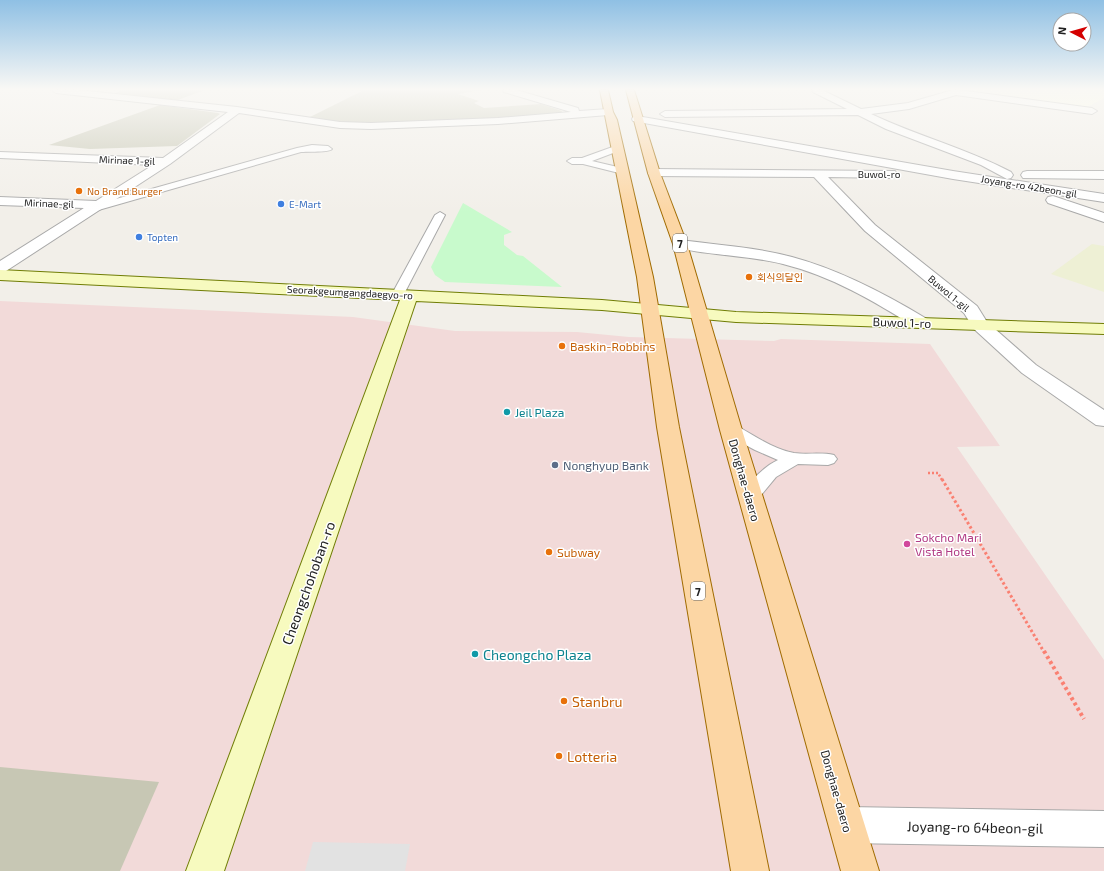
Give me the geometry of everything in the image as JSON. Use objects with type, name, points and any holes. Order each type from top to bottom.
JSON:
[{"type":"main road","name":"7","points":[[614,131],[645,277],[673,458],[750,871]]},
{"type":"main road","name":"Donghae-daero","points":[[637,131],[680,244],[731,430],[860,871]]},
{"type":"street","name":"Mirinae 1-gil","points":[[0,155],[166,162],[209,131]]},
{"type":"street","points":[[716,131],[953,175]]},
{"type":"street","points":[[900,131],[985,163],[1007,175]]},
{"type":"street","points":[[819,151],[820,174]]},
{"type":"street","points":[[0,268],[166,162]]},
{"type":"street","name":"Buwol-ro","points":[[654,173],[1104,175]]},
{"type":"street","name":"Buwol 1-gil","points":[[820,174],[870,228],[971,310],[980,325],[1029,369],[1104,420]]},
{"type":"street","name":"Joyang-ro 42beon-gil","points":[[953,175],[1104,198]]},
{"type":"street","points":[[1017,184],[1052,200],[1104,218]]},
{"type":"street","name":"Mirinae-gil","points":[[0,201],[92,208]]},
{"type":"street","points":[[680,244],[754,254],[803,265],[869,293],[921,323]]},
{"type":"street","name":"Seorakgeumgangdaegyo-ro","points":[[0,275],[602,305],[700,314]]},
{"type":"street","name":"Cheongchohoban-ro","points":[[205,871],[404,295]]},
{"type":"street","name":"Buwol 1-ro","points":[[700,314],[1104,329]]},
{"type":"street","name":"Joyang-ro 64beon-gil","points":[[847,825],[1104,829]]},
{"type":"lane","points":[[92,208],[300,150],[312,148],[328,149]]},
{"type":"lane","points":[[583,161],[618,148]]},
{"type":"lane","points":[[572,161],[583,161],[623,171]]},
{"type":"lane","points":[[75,219],[148,198]]},
{"type":"lane","points":[[404,295],[440,215]]},
{"type":"lane","points":[[731,430],[762,448],[795,459],[828,459]]},
{"type":"lane","points":[[750,496],[763,478],[777,467],[795,459]]},
{"type":"path","points":[[928,473],[938,473],[1084,719]]},
{"type":"shaded area","points":[[89,131],[198,131],[177,146],[90,149],[49,145]]},
{"type":"shaded area","points":[[1092,244],[1104,246],[1104,292],[1051,274]]},
{"type":"shaded area","points":[[0,301],[353,317],[455,331],[577,332],[629,337],[774,341],[781,339],[930,344],[1000,446],[957,447],[1104,660],[1104,871],[0,871]]},
{"type":"shaded area","points":[[0,767],[159,782],[120,871],[0,871]]},
{"type":"shaded area","points":[[313,842],[410,844],[405,871],[305,871]]},
{"type":"green space","points":[[463,203],[512,232],[504,235],[504,245],[517,255],[523,256],[562,287],[445,282],[435,275],[431,267]]},
{"type":"place","name":"No Brand Burger","points":[[79,191]]},
{"type":"place","name":"E-Mart","points":[[281,204]]},
{"type":"place","name":"Topten","points":[[139,237]]},
{"type":"place","name":"회식의달인","points":[[749,277]]},
{"type":"place","name":"Baskin-Robbins","points":[[562,346]]},
{"type":"place","name":"Jeil Plaza","points":[[507,412]]},
{"type":"place","name":"Nonghyup Bank","points":[[555,465]]},
{"type":"place","name":"Sokcho Mari Vista Hotel","points":[[907,544]]},
{"type":"place","name":"Subway","points":[[549,552]]},
{"type":"place","name":"Cheongcho Plaza","points":[[475,654]]},
{"type":"place","name":"Stanbru","points":[[564,701]]},
{"type":"place","name":"Lotteria","points":[[559,756]]}]
